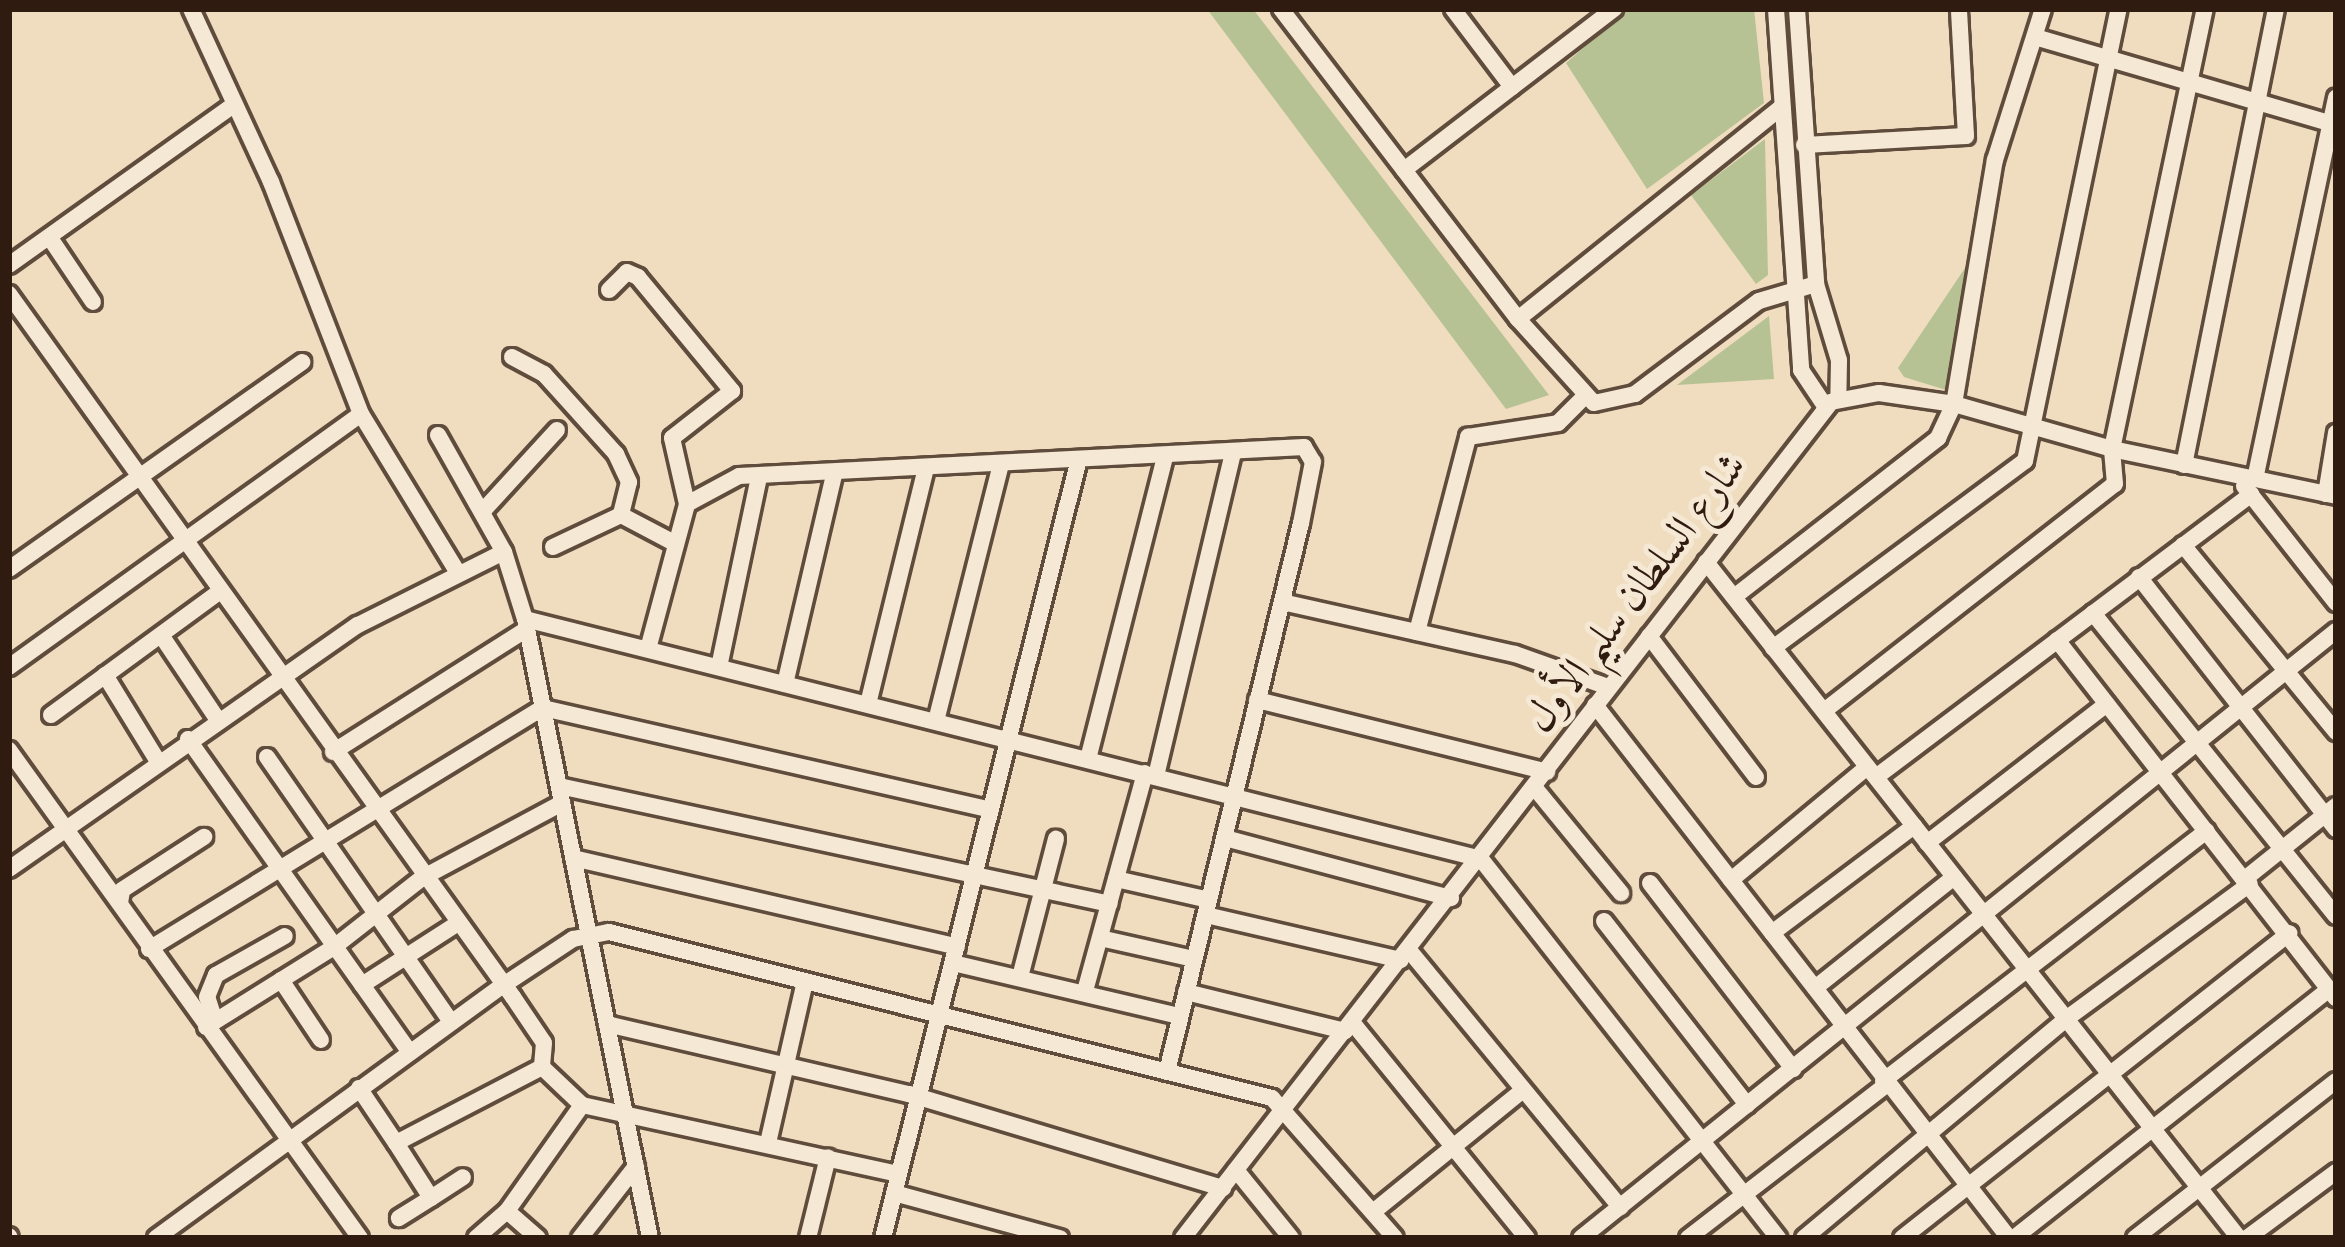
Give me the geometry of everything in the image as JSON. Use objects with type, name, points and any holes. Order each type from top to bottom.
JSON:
[{"type":"street","points":[[191,9],[236,104],[361,414],[458,573]]},
{"type":"street","points":[[1281,9],[1518,319],[1584,397],[1622,401],[1791,286],[1816,284]]},
{"type":"street","points":[[1454,9],[1512,87]]},
{"type":"street","points":[[1404,170],[1614,9]]},
{"type":"street","points":[[1776,9],[1791,286],[1801,370],[1832,402]]},
{"type":"street","points":[[1797,9],[1816,284],[1839,360],[1832,402]]},
{"type":"street","points":[[1804,145],[1966,136],[1959,9]]},
{"type":"street","points":[[1734,598],[1938,438],[1954,404],[1995,160],[2043,9]]},
{"type":"street","points":[[1773,647],[2026,461],[2119,9]]},
{"type":"street","points":[[1824,711],[2115,484],[2112,449],[2205,9]]},
{"type":"street","points":[[2184,465],[2276,9]]},
{"type":"street","points":[[2035,38],[2333,125]]},
{"type":"street","points":[[1731,880],[2183,545],[2247,483],[2336,98]]},
{"type":"street","points":[[9,265],[236,104]]},
{"type":"street","points":[[1518,319],[1782,107]]},
{"type":"street","points":[[50,238],[93,302]]},
{"type":"street","points":[[609,290],[627,272],[638,277],[732,391],[672,439],[687,504],[648,650]]},
{"type":"street","points":[[9,294],[282,674],[499,988],[544,1043],[542,1067]]},
{"type":"street","points":[[512,357],[544,374],[616,454],[629,482],[621,515]]},
{"type":"street","points":[[9,569],[302,362]]},
{"type":"street","points":[[1832,402],[1879,393],[1954,404],[2247,483],[2331,495],[2336,433]]},
{"type":"street","points":[[1417,632],[1468,437],[1558,422],[1584,397]]},
{"type":"street","name":"شارع السلطان سليم الأول","points":[[1186,1236],[1832,402]]},
{"type":"street","points":[[9,667],[361,414]]},
{"type":"street","points":[[482,512],[557,430]]},
{"type":"street","points":[[438,435],[504,552],[526,624],[650,1238]]},
{"type":"street","points":[[687,504],[739,476],[1165,458],[1294,445],[1310,453],[1282,602],[1167,1072]]},
{"type":"street","points":[[1085,991],[1150,774],[1233,452]]},
{"type":"street","points":[[1088,759],[1165,458]]},
{"type":"street","points":[[883,1238],[1079,459]]},
{"type":"street","points":[[936,721],[1000,464]]},
{"type":"street","points":[[868,704],[926,467]]},
{"type":"street","points":[[785,683],[834,475]]},
{"type":"street","points":[[719,667],[759,477]]},
{"type":"street","points":[[2247,483],[2336,603]]},
{"type":"street","points":[[621,515],[676,544]]},
{"type":"street","points":[[553,547],[621,515]]},
{"type":"street","points":[[2183,545],[2336,732]]},
{"type":"street","points":[[9,869],[282,674],[458,573],[504,552]]},
{"type":"street","points":[[1706,562],[2197,1190],[2243,1238],[2336,1172]]},
{"type":"street","points":[[1804,1238],[2066,1019],[2248,881],[2284,847],[2332,817],[2238,706],[2139,577]]},
{"type":"street","points":[[51,715],[220,592]]},
{"type":"street","points":[[1282,602],[1589,675],[1608,687]]},
{"type":"street","points":[[2093,614],[2336,916]]},
{"type":"street","points":[[333,752],[526,624],[1235,793],[1481,859],[1778,1238]]},
{"type":"street","points":[[1581,1238],[1984,916],[2157,768],[2336,631]]},
{"type":"street","points":[[161,634],[218,719]]},
{"type":"street","points":[[1649,636],[1756,777]]},
{"type":"street","points":[[1595,705],[1884,1083],[2012,1238],[2333,994],[2057,640]]},
{"type":"street","points":[[105,675],[157,760]]},
{"type":"street","points":[[1257,700],[1547,772]]},
{"type":"street","points":[[1927,842],[2107,704]]},
{"type":"street","points":[[149,949],[543,708],[992,811]]},
{"type":"street","points":[[188,739],[410,1052]]},
{"type":"street","points":[[9,750],[69,825],[149,949],[211,1024],[360,1238]]},
{"type":"street","points":[[267,757],[451,1022]]},
{"type":"street","points":[[1535,788],[1621,893]]},
{"type":"street","points":[[211,1024],[334,947],[422,878],[560,794],[1110,904]]},
{"type":"street","points":[[1772,933],[1914,826]]},
{"type":"street","points":[[1688,1238],[2207,831]]},
{"type":"street","points":[[120,903],[122,890],[204,837]]},
{"type":"street","points":[[1225,838],[1451,898]]},
{"type":"street","points":[[1020,977],[1056,839]]},
{"type":"street","points":[[574,858],[1179,1016]]},
{"type":"street","points":[[1814,988],[1954,877]]},
{"type":"street","points":[[1116,879],[1208,908],[1405,955],[1620,1207]]},
{"type":"street","points":[[1650,883],[1793,1069]]},
{"type":"street","points":[[1604,921],[1747,1105]]},
{"type":"street","points":[[362,985],[455,925]]},
{"type":"street","points":[[156,1238],[499,988],[590,933],[805,981],[1167,1072],[1287,1108],[1394,1238]]},
{"type":"street","points":[[1902,1238],[2289,933]]},
{"type":"street","points":[[211,1024],[207,998],[216,975],[285,936]]},
{"type":"street","points":[[1100,938],[1194,959]]},
{"type":"street","points":[[281,980],[320,1040]]},
{"type":"street","points":[[768,1143],[805,981]]},
{"type":"street","points":[[1186,992],[1348,1027],[1527,1238]]},
{"type":"street","points":[[607,1024],[918,1101],[1223,1188]]},
{"type":"street","points":[[542,1067],[583,1105],[625,1109],[899,1174]]},
{"type":"street","points":[[396,1143],[542,1067]]},
{"type":"street","points":[[2135,1238],[2336,1081]]},
{"type":"street","points":[[359,1088],[430,1198]]},
{"type":"street","points":[[1373,1212],[1522,1091]]},
{"type":"street","points":[[476,1238],[507,1210],[583,1105]]},
{"type":"street","points":[[808,1238],[828,1157]]},
{"type":"street","points":[[580,1238],[636,1166]]},
{"type":"street","points":[[1237,1170],[1291,1238]]},
{"type":"street","points":[[400,1218],[463,1177]]},
{"type":"street","points":[[894,1193],[1060,1238]]},
{"type":"street","points":[[507,1210],[538,1238]]},
{"type":"green space","points":[[1207,9],[1253,9],[1549,395],[1506,409]]},
{"type":"green space","points":[[1628,9],[1754,9],[1764,103],[1647,189],[1566,63]]},
{"type":"green space","points":[[1765,139],[1768,275],[1756,284],[1691,195]]},
{"type":"green space","points":[[1971,259],[1946,390],[1904,377],[1898,368]]},
{"type":"green space","points":[[1769,316],[1774,379],[1677,385]]}]
